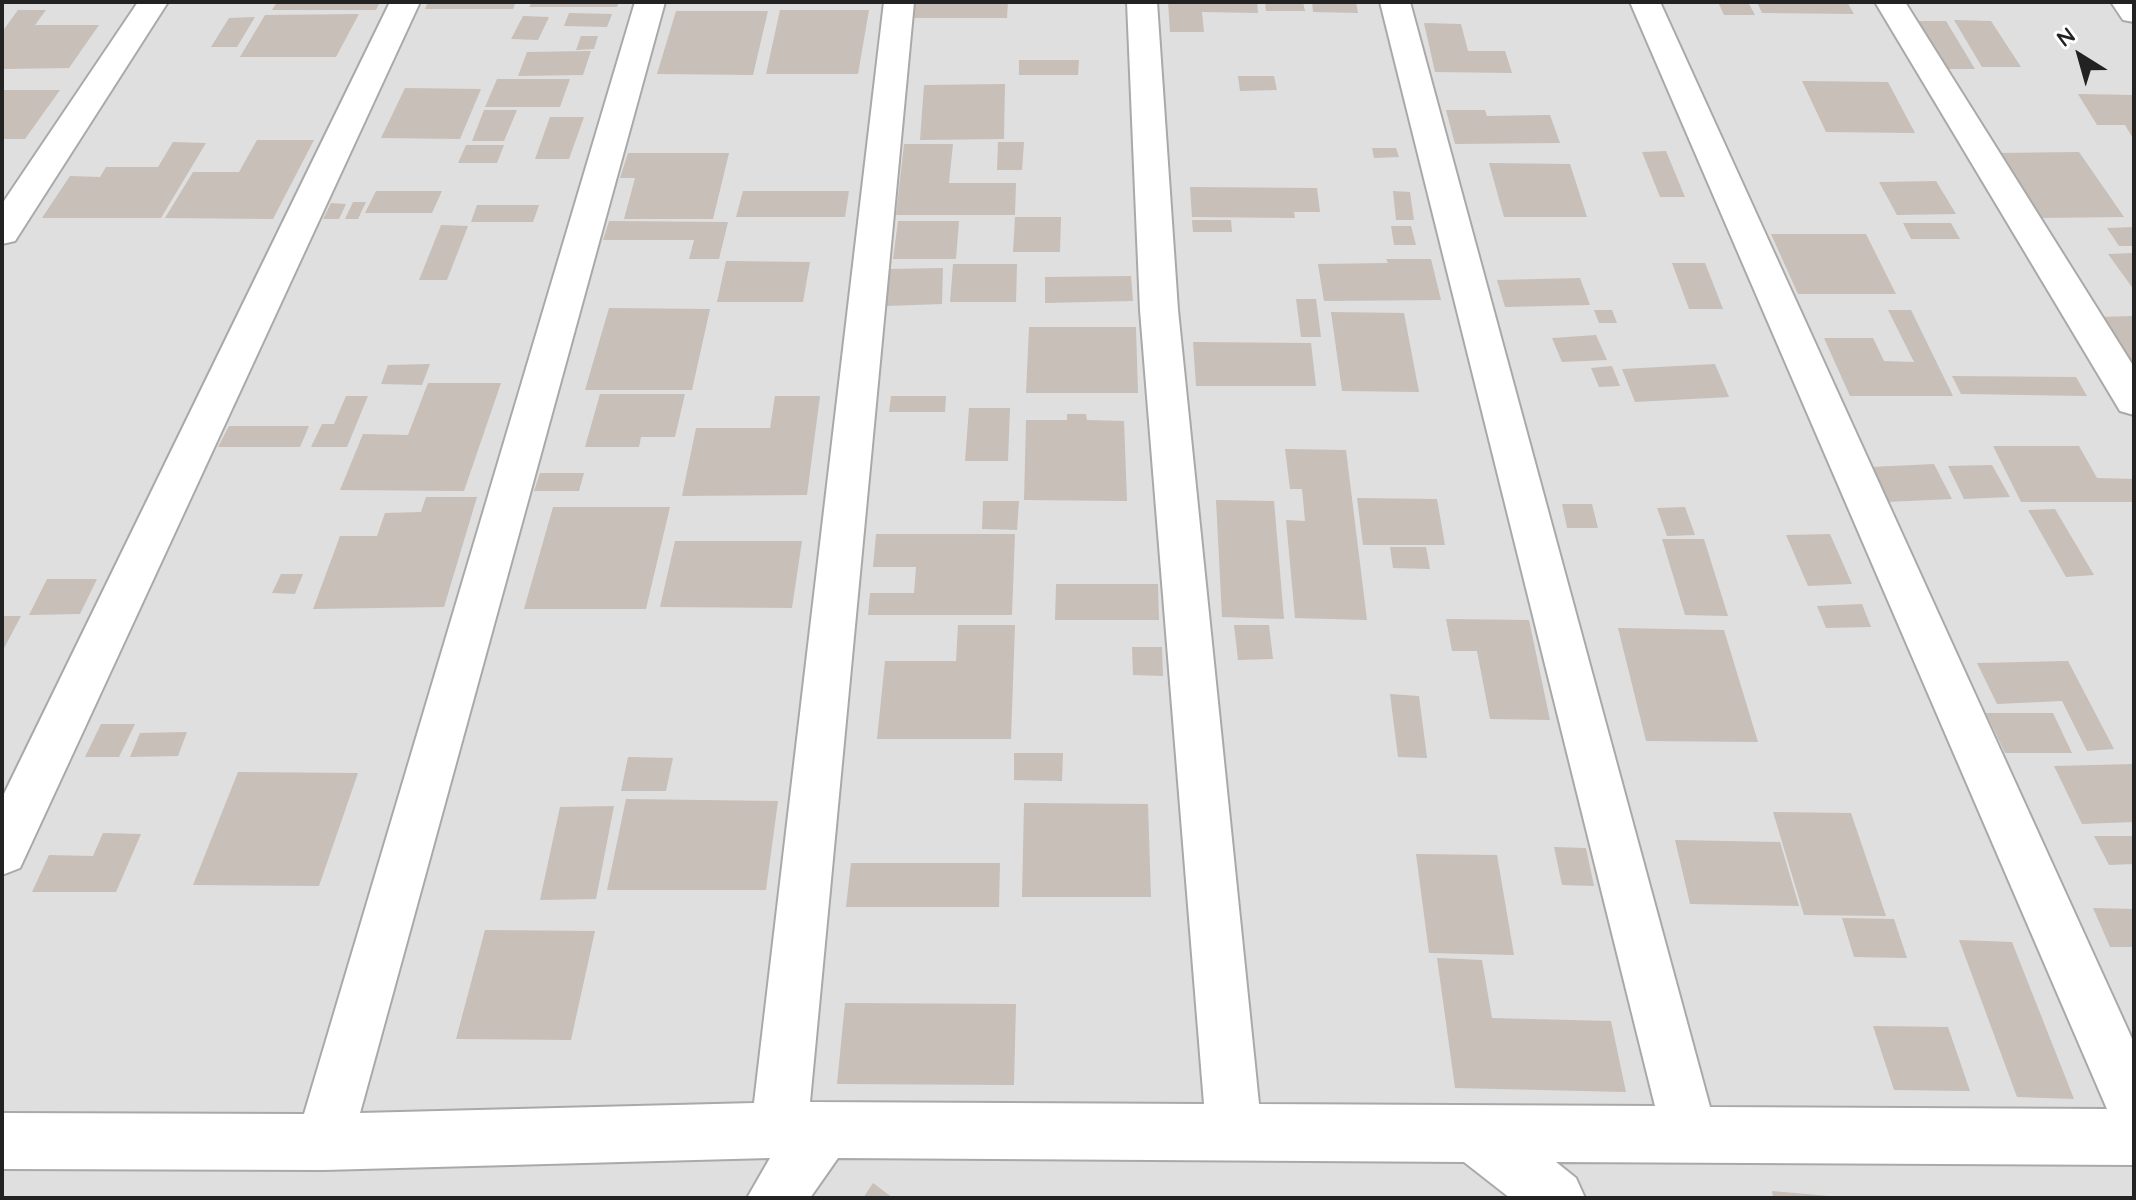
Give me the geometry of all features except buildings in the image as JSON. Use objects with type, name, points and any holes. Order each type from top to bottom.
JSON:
[{"type":"street","points":[[2,232],[153,2]]},
{"type":"street","points":[[2,851],[405,2]]},
{"type":"street","points":[[324,1142],[650,2]]},
{"type":"street","points":[[776,1198],[801,1131],[899,2]]},
{"type":"street","points":[[1142,2],[1159,310],[1234,1133]]},
{"type":"street","points":[[1395,2],[1690,1135]]},
{"type":"street","points":[[1645,2],[2134,1106]]},
{"type":"street","points":[[1890,2],[2134,400]]},
{"type":"street","points":[[2126,2],[2134,13]]},
{"type":"street","points":[[2,1141],[324,1142],[801,1131],[2134,1137]]},
{"type":"street","points":[[1474,1134],[1556,1198]]},
{"type":"shaded area","points":[[2,2],[2134,2],[2134,1198],[2,1198]]}]
